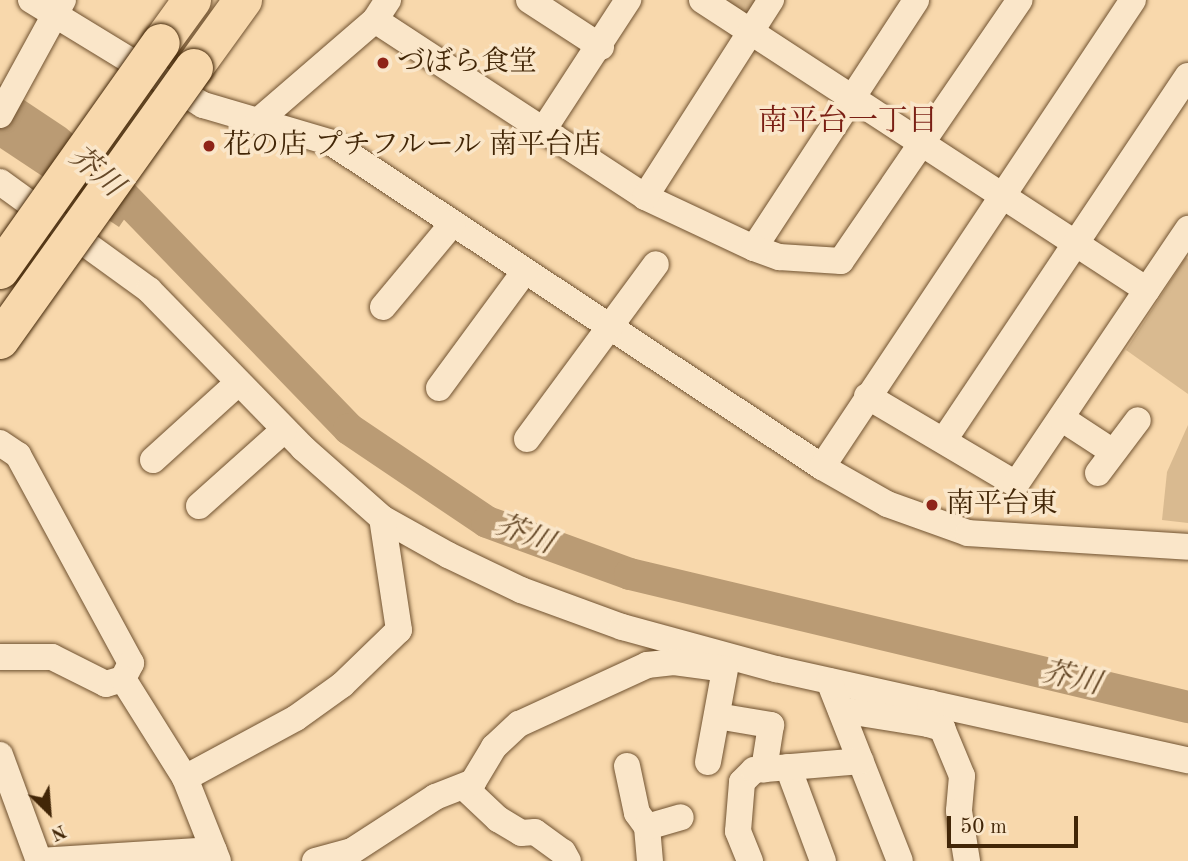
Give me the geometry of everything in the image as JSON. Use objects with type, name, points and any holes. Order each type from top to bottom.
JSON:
[{"type":"highway","points":[[0,270],[192,0]]},
{"type":"highway","points":[[0,340],[243,0]]},
{"type":"street","points":[[32,0],[60,6],[203,105],[332,144],[609,324],[822,467],[890,505],[968,533],[1188,547]]},
{"type":"street","points":[[529,0],[601,47]]},
{"type":"street","points":[[542,132],[601,47],[628,0]]},
{"type":"street","points":[[702,0],[1147,290]]},
{"type":"street","points":[[645,197],[771,0]]},
{"type":"street","points":[[754,248],[916,0]]},
{"type":"street","points":[[258,121],[381,10],[542,132],[645,197],[779,257],[841,261],[1020,0]]},
{"type":"street","points":[[822,467],[999,196],[1133,0]]},
{"type":"street","points":[[0,115],[60,6]]},
{"type":"street","points":[[944,440],[1074,242],[1188,76]]},
{"type":"street","points":[[0,182],[149,290],[284,430],[382,518],[522,590],[622,627],[829,681],[930,713],[1188,760]]},
{"type":"street","points":[[383,307],[453,223]]},
{"type":"street","points":[[867,396],[1016,484],[1188,229]]},
{"type":"street","points":[[527,439],[609,324],[656,264]]},
{"type":"street","points":[[439,388],[525,271]]},
{"type":"street","points":[[153,460],[238,383]]},
{"type":"street","points":[[1061,418],[1105,463],[1138,420]]},
{"type":"street","points":[[199,506],[284,430]]},
{"type":"street","points":[[0,443],[18,455],[129,653],[131,667],[123,679],[100,684],[52,657],[0,657]]},
{"type":"street","points":[[185,779],[296,718],[342,685],[399,630],[382,518]]},
{"type":"street","points":[[315,861],[352,851],[435,797],[473,782],[495,747],[519,724],[647,665],[674,663],[725,669],[776,669]]},
{"type":"street","points":[[708,762],[725,669]]},
{"type":"street","points":[[0,755],[39,861],[216,855],[185,779],[123,679]]},
{"type":"street","points":[[829,681],[900,861]]},
{"type":"street","points":[[841,710],[930,713],[942,728],[962,776],[958,811],[967,861]]},
{"type":"street","points":[[717,716],[771,725],[776,768],[823,861]]},
{"type":"street","points":[[750,861],[738,831],[742,782],[754,770],[861,761]]},
{"type":"street","points":[[627,766],[637,813],[647,827],[650,861]]},
{"type":"street","points":[[464,787],[509,827],[521,834],[535,832],[563,852],[568,861]]},
{"type":"street","points":[[647,827],[681,817]]},
{"type":"shaded area","points":[[714,0],[764,0],[753,20]]},
{"type":"shaded area","points":[[1186,257],[1188,259],[1188,394],[1126,350]]},
{"type":"shaded area","points":[[1188,425],[1188,523],[1162,520],[1167,472]]},
{"type":"water","points":[[0,84],[66,128],[142,193],[119,227],[0,148]]},
{"type":"waterway","name":"芥川","points":[[104,176],[349,429],[487,522],[630,574],[1188,707]]},
{"type":"place","name":"づぼら食堂","points":[[383,63]]},
{"type":"place","name":"花の店 プチフルール 南平台店","points":[[209,146]]},
{"type":"place","name":"南平台東","points":[[932,505]]},
{"type":"district","name":"南平台一丁目","points":[[848,122]]}]
